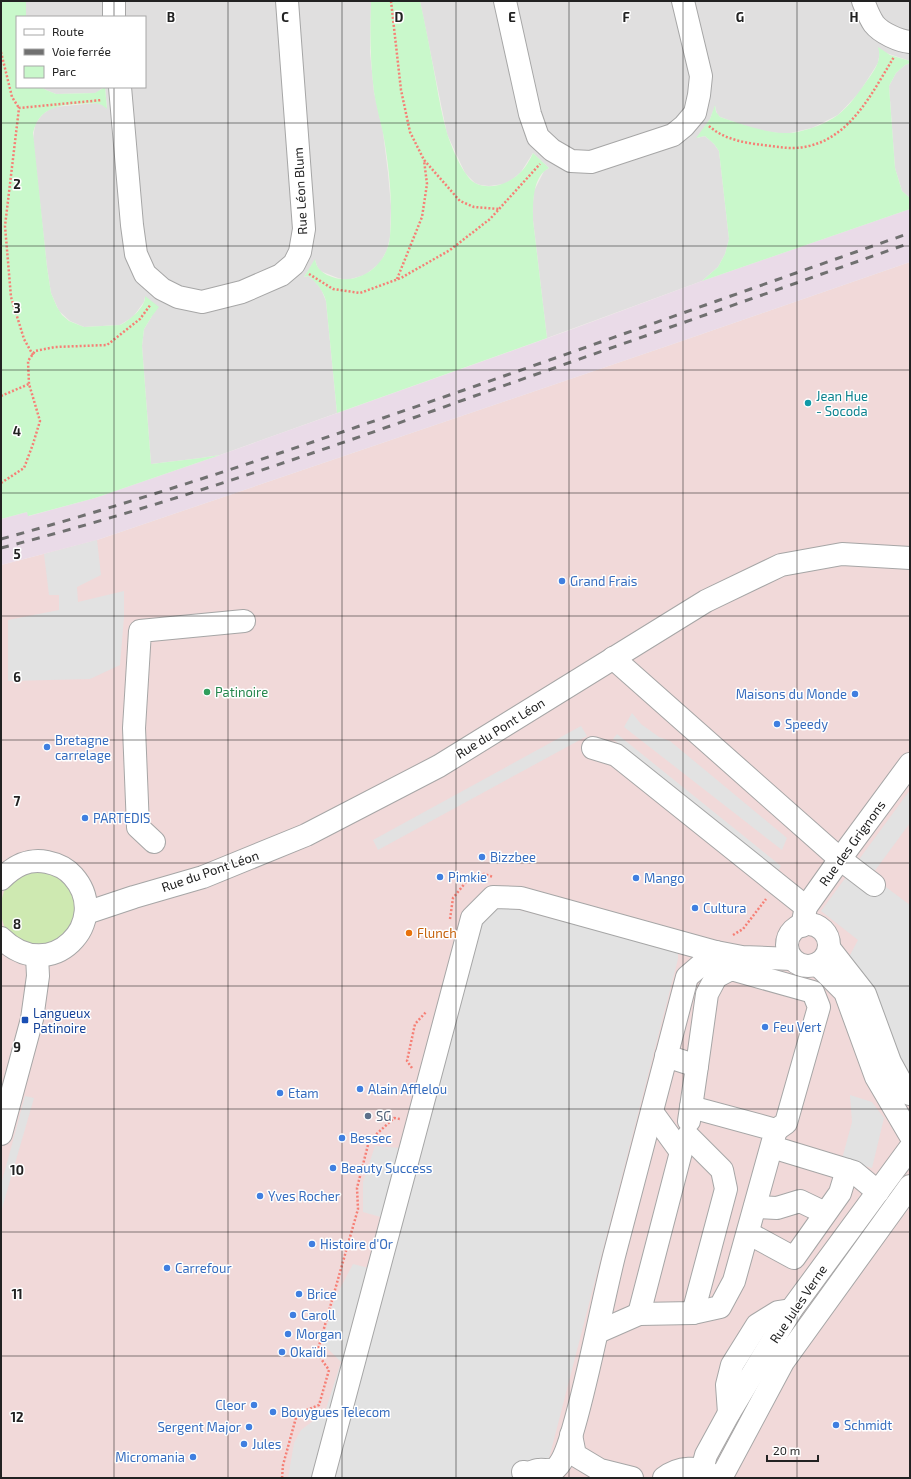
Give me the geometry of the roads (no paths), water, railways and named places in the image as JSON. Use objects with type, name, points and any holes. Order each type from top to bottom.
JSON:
[{"type":"street","points":[[114,1],[114,16]]},
{"type":"street","name":"Rue Léon Blum","points":[[120,92],[132,225],[136,254],[145,274],[162,289],[178,297],[202,302],[242,292],[281,274],[294,264],[300,252],[304,229],[286,1]]},
{"type":"street","points":[[505,1],[530,114],[538,137],[552,150],[571,161],[591,162],[673,135],[684,126],[694,113],[699,95],[701,76],[683,1]]},
{"type":"street","points":[[863,1],[874,24],[889,35],[907,42]]},
{"type":"street","name":"Rue du Pont Léon","points":[[86,913],[203,876],[306,835],[440,766],[706,601],[781,565],[842,554],[910,558]]},
{"type":"street","points":[[154,842],[138,827],[134,728],[140,631],[244,621]]},
{"type":"street","points":[[613,658],[840,859],[874,885]]},
{"type":"street","points":[[323,1478],[472,918],[493,897],[521,898],[723,944],[742,957],[792,959],[804,966],[811,966],[823,956],[829,941],[827,935],[822,930],[816,926],[809,925],[804,916],[616,755],[593,748]]},
{"type":"street","name":"Rue des Grignons","points":[[792,959],[789,953],[788,940],[791,933],[804,916],[840,859],[910,764]]},
{"type":"street","points":[[1,880],[9,870],[23,863],[39,860],[54,863],[68,871],[79,883],[84,897],[86,913],[82,927],[75,939],[64,948],[51,954],[37,956],[23,953],[10,947],[1,938]]},
{"type":"street","points":[[532,1474],[538,1470],[549,1471],[556,1467],[563,1456],[571,1435],[582,1400],[607,1285],[687,978],[723,944]]},
{"type":"street","points":[[1,1134],[32,1019],[38,976],[37,956]]},
{"type":"street","points":[[823,956],[865,994],[890,1062],[907,1093],[910,1094]]},
{"type":"street","points":[[823,956],[845,992],[876,1077],[910,1135]]},
{"type":"street","points":[[598,1332],[639,1314],[693,1313],[720,1307],[734,1281],[774,1139],[786,1123],[819,1007],[813,992],[731,969],[716,977],[707,994],[691,1107],[684,1144],[639,1314]]},
{"type":"street","points":[[666,1056],[697,1066]]},
{"type":"street","points":[[691,1107],[854,1172],[872,1200]]},
{"type":"street","points":[[652,1112],[684,1144],[722,1170],[726,1189],[693,1313]]},
{"type":"street","name":"Rue Jules Verne","points":[[713,1475],[706,1455],[791,1310],[910,1148]]},
{"type":"street","points":[[748,1234],[794,1258],[840,1193],[847,1170]]},
{"type":"street","name":"Rue Jules Verne","points":[[713,1475],[797,1340],[910,1186]]},
{"type":"street","points":[[840,1193],[853,1198],[872,1200]]},
{"type":"street","points":[[755,1207],[777,1208],[800,1201],[826,1213]]},
{"type":"street","points":[[571,1435],[575,1455],[600,1470],[632,1478]]},
{"type":"street","points":[[664,1478],[676,1471],[689,1468],[713,1475]]},
{"type":"railway","points":[[1,539],[118,505],[292,449],[910,233]]},
{"type":"railway","points":[[1,548],[62,532],[183,496],[304,456],[910,243]]},
{"type":"place","name":"Jean Hue - Socoda","points":[[808,403]]},
{"type":"place","name":"Grand Frais","points":[[562,581]]},
{"type":"place","name":"Patinoire","points":[[207,692]]},
{"type":"place","name":"Maisons du Monde","points":[[855,694]]},
{"type":"place","name":"Speedy","points":[[777,724]]},
{"type":"place","name":"Bretagne carrelage","points":[[47,747]]},
{"type":"place","name":"PARTEDIS","points":[[85,818]]},
{"type":"place","name":"Bizzbee","points":[[482,857]]},
{"type":"place","name":"Pimkie","points":[[440,877]]},
{"type":"place","name":"Mango","points":[[636,878]]},
{"type":"place","name":"Cultura","points":[[695,908]]},
{"type":"place","name":"Flunch","points":[[409,933]]},
{"type":"place","name":"Langueux Patinoire","points":[[25,1020]]},
{"type":"place","name":"Feu Vert","points":[[765,1027]]},
{"type":"place","name":"Alain Afflelou","points":[[360,1089]]},
{"type":"place","name":"Etam","points":[[280,1093]]},
{"type":"place","name":"SG","points":[[368,1116]]},
{"type":"place","name":"Bessec","points":[[342,1138]]},
{"type":"place","name":"Beauty Success","points":[[333,1168]]},
{"type":"place","name":"Yves Rocher","points":[[260,1196]]},
{"type":"place","name":"Histoire d'Or","points":[[312,1244]]},
{"type":"place","name":"Carrefour","points":[[167,1268]]},
{"type":"place","name":"Brice","points":[[299,1294]]},
{"type":"place","name":"Caroll","points":[[293,1315]]},
{"type":"place","name":"Morgan","points":[[288,1334]]},
{"type":"place","name":"Okaïdi","points":[[282,1352]]},
{"type":"place","name":"Cleor","points":[[254,1405]]},
{"type":"place","name":"Bouygues Telecom","points":[[273,1412]]},
{"type":"place","name":"Schmidt","points":[[836,1425]]},
{"type":"place","name":"Sergent Major","points":[[249,1427]]},
{"type":"place","name":"Jules","points":[[244,1444]]},
{"type":"place","name":"Micromania","points":[[193,1457]]}]
